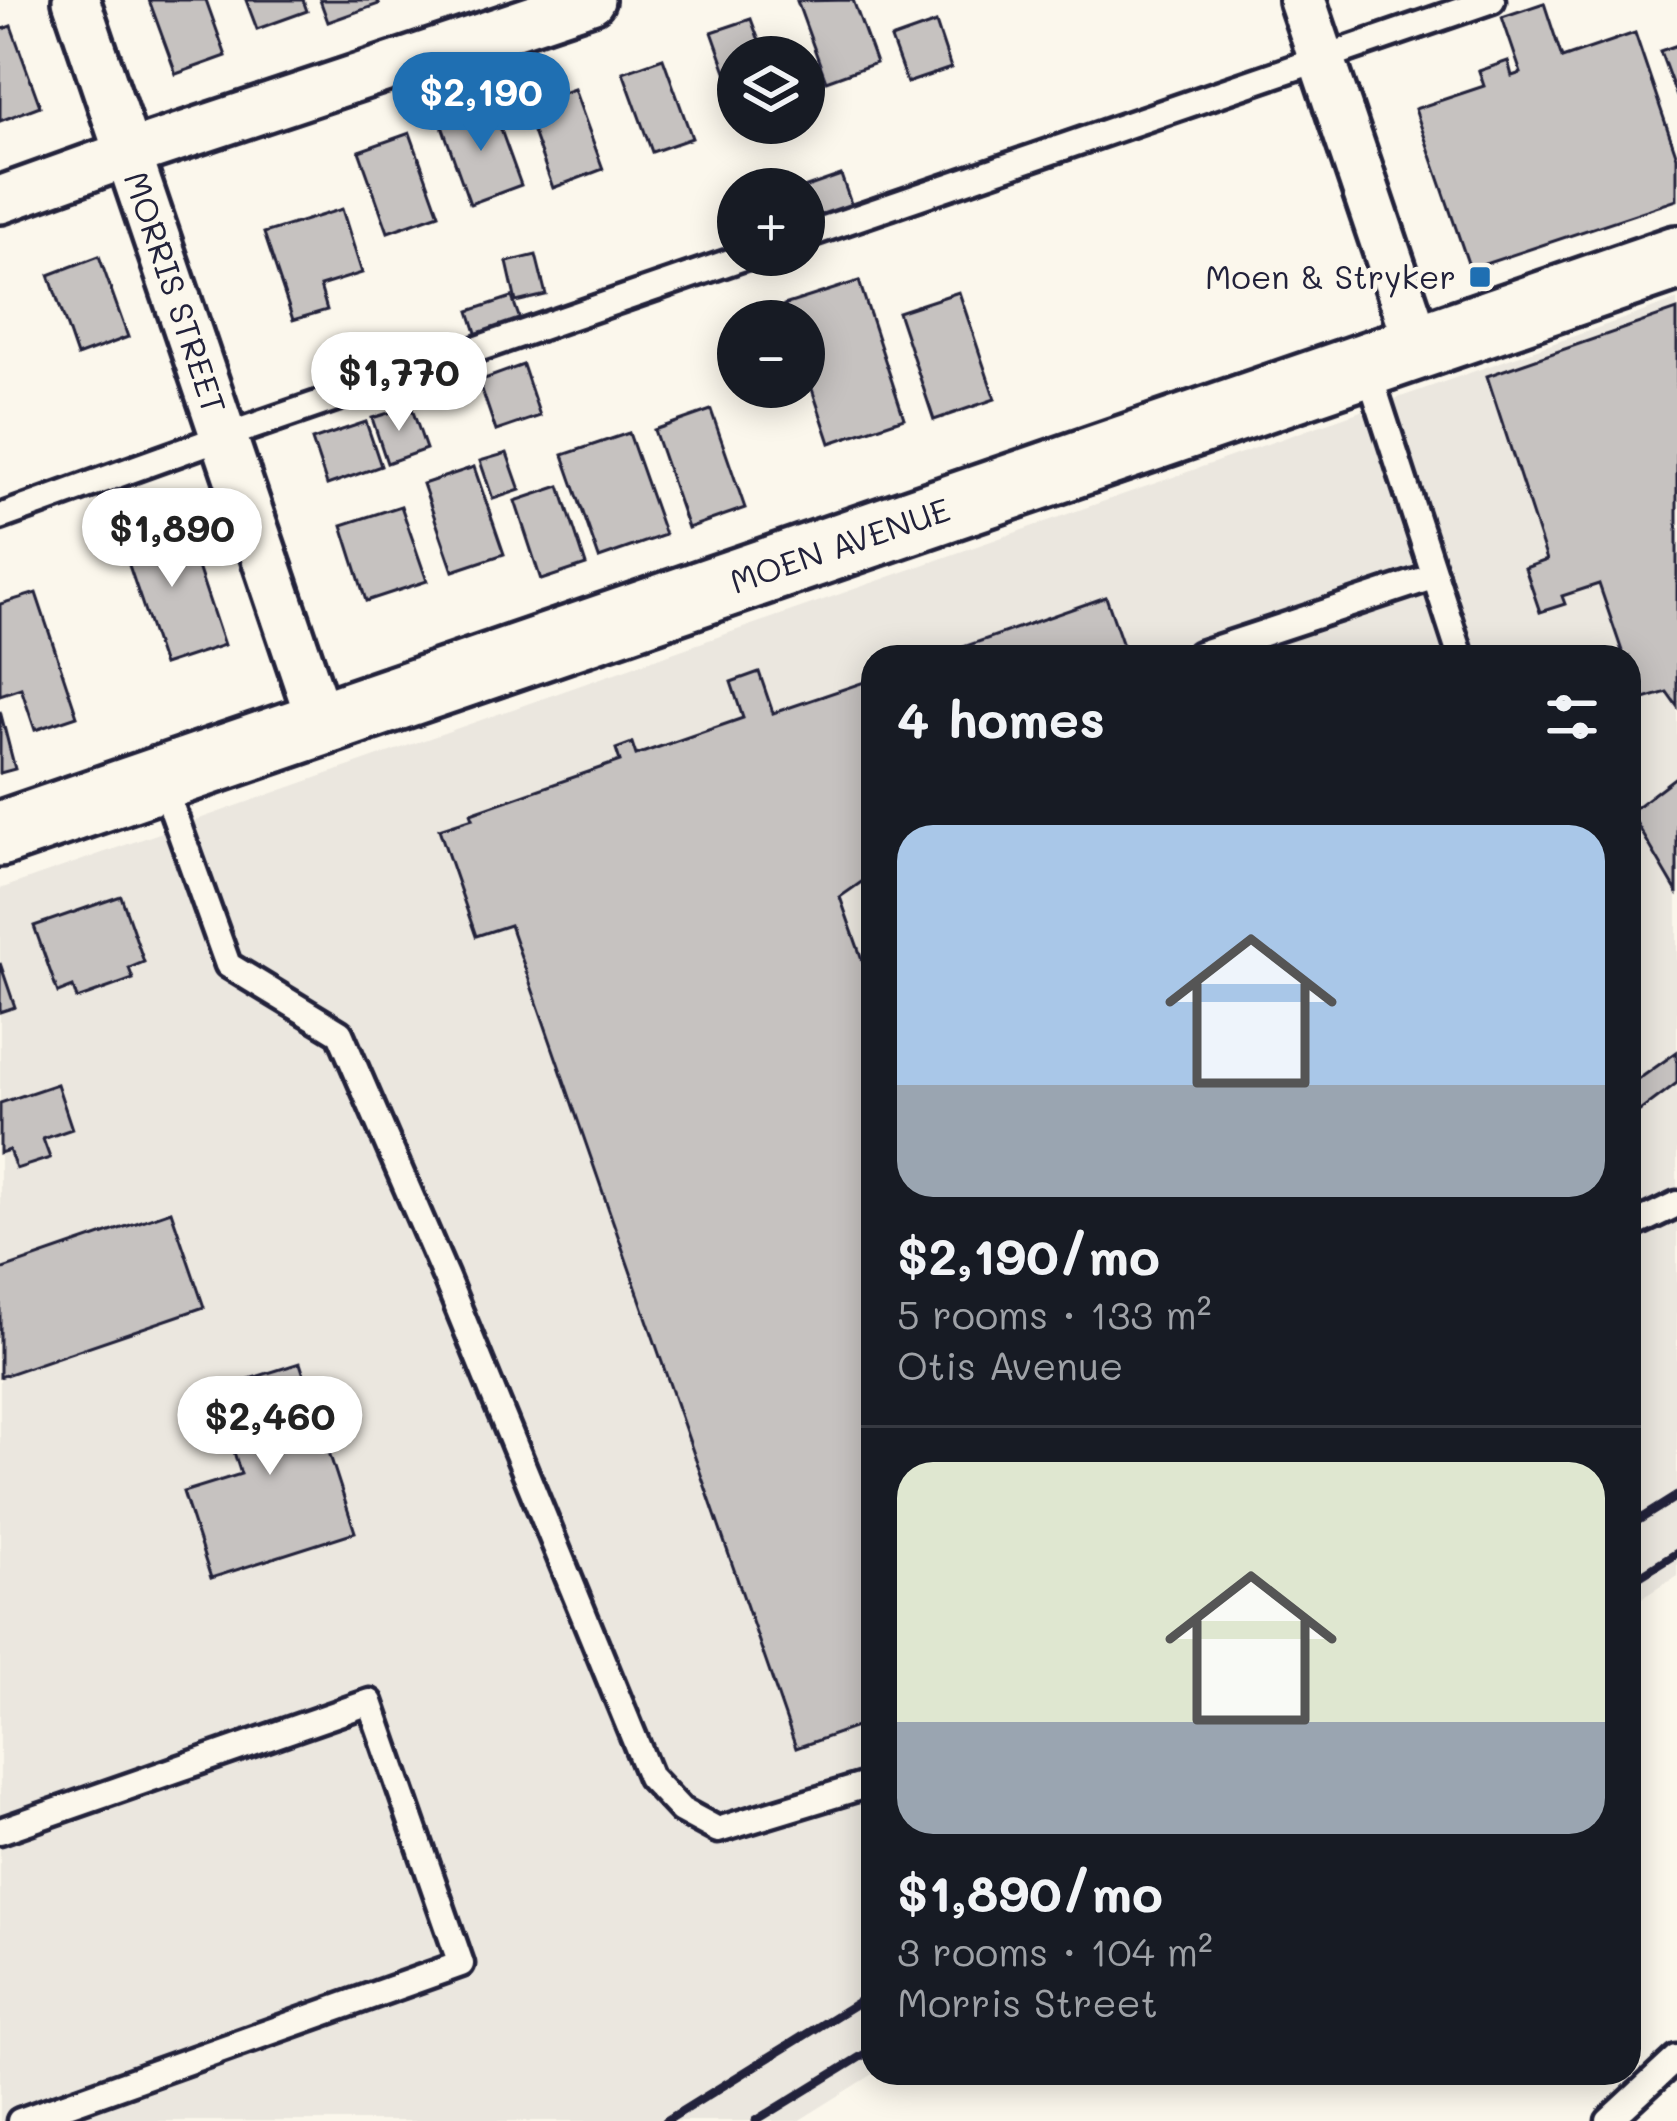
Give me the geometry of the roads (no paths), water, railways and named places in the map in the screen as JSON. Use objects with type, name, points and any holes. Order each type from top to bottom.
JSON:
[{"type":"street","name":"MORRIS STREET","points":[[76,0],[321,724]]},
{"type":"street","points":[[0,200],[590,0]]},
{"type":"street","points":[[1302,0],[1321,58],[1392,356]]},
{"type":"street","name":"MOEN AVENUE","points":[[0,834],[1677,258]]},
{"type":"lane","points":[[825,229],[1492,0]]},
{"type":"lane","points":[[0,517],[717,266]]},
{"type":"lane","points":[[1392,356],[1435,576],[1457,645]]},
{"type":"lane","points":[[1227,645],[1435,576]]},
{"type":"lane","points":[[161,779],[228,965],[340,1033],[446,1278],[650,1777],[681,1810],[718,1830],[861,1787]]},
{"type":"lane","points":[[1641,1221],[1677,1204]]},
{"type":"lane","points":[[0,1831],[370,1702],[461,1964],[20,2121]]},
{"type":"lane","points":[[1609,2121],[1677,2058]]},
{"type":"railway","points":[[1641,1518],[1677,1496]]},
{"type":"railway","points":[[1641,1576],[1677,1553]]},
{"type":"railway","points":[[666,2121],[861,2000]]},
{"type":"railway","points":[[756,2121],[861,2056]]},
{"type":"place","name":"Moen & Stryker","points":[[1480,277]]}]
